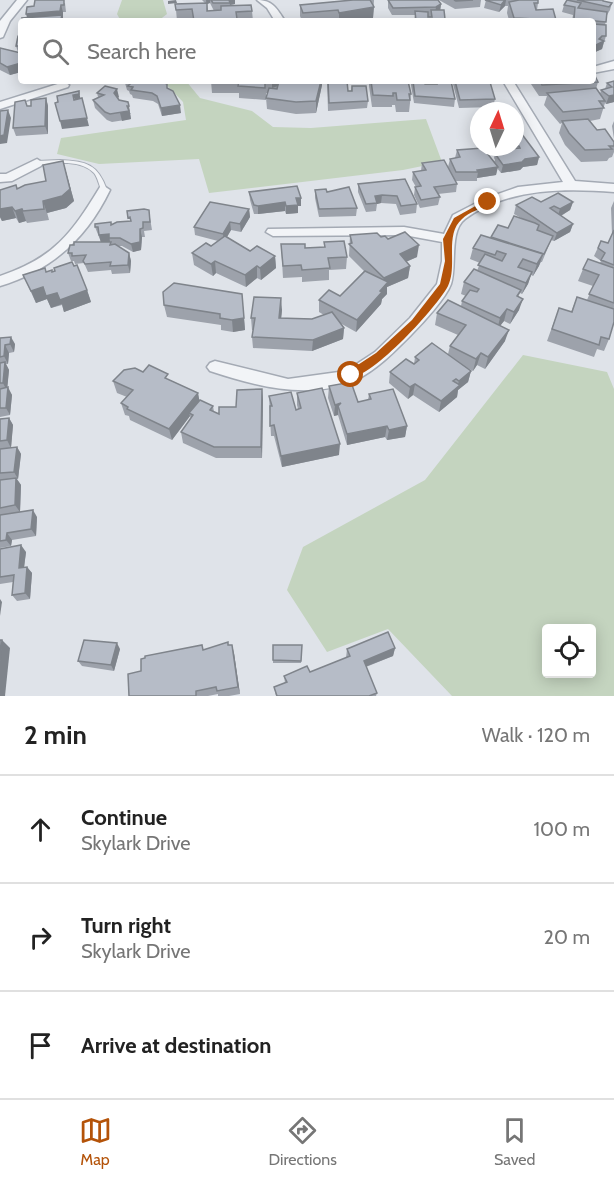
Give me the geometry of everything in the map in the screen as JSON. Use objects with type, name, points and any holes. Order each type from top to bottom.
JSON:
[{"type":"street","points":[[0,35],[5,21],[22,0]]},
{"type":"street","points":[[262,0],[270,6],[278,18]]},
{"type":"street","points":[[596,69],[614,64]]},
{"type":"street","points":[[510,84],[571,185]]},
{"type":"street","points":[[0,106],[64,85]]},
{"type":"street","points":[[0,178],[8,178],[38,163]]},
{"type":"street","points":[[215,367],[288,385],[336,380],[351,375],[380,356],[415,322],[444,285],[449,261],[448,239],[458,218],[488,202],[518,191],[588,184],[614,188]]},
{"type":"street","points":[[0,281],[16,277],[47,260],[69,242],[97,206],[104,190]]},
{"type":"street","points":[[273,232],[404,231],[448,239]]},
{"type":"lane","points":[[38,163],[52,161],[75,163],[98,173],[104,190]]},
{"type":"green space","points":[[122,0],[163,0],[167,14],[162,18],[119,18],[117,14]]},
{"type":"green space","points":[[166,84],[188,84],[200,98],[252,111],[273,127],[311,128],[426,119],[442,162],[403,170],[209,193],[199,159],[99,164],[57,154],[61,138],[186,120],[183,102]]},
{"type":"green space","points":[[523,355],[607,372],[614,389],[614,696],[452,696],[388,629],[327,652],[287,590],[303,547],[425,480]]},
{"type":"building","points":[[35,0],[64,0],[64,5],[61,5],[60,11],[26,14],[27,7],[34,6]]},
{"type":"building","points":[[211,0],[229,0],[230,3],[213,3]]},
{"type":"building","points":[[370,0],[374,7],[339,13],[338,10],[303,13],[300,5]]},
{"type":"building","points":[[388,0],[438,0],[441,4],[436,7],[393,8]]},
{"type":"building","points":[[485,0],[505,0],[501,5]]},
{"type":"building","points":[[538,0],[538,3],[534,3],[536,10],[553,9],[555,18],[514,18],[509,2]]},
{"type":"building","points":[[567,0],[581,3],[578,8],[607,12],[606,22],[596,21],[596,18],[574,18],[575,7],[564,5]]},
{"type":"building","points":[[577,0],[603,0],[612,3],[609,7]]},
{"type":"building","points":[[207,3],[207,11],[221,10],[221,6],[251,5],[252,11],[236,12],[237,18],[194,18],[192,9],[176,10],[175,4]]},
{"type":"building","points":[[431,10],[444,10],[445,18],[416,18],[415,11],[428,12],[428,17],[432,17]]},
{"type":"building","points":[[62,15],[61,18],[22,18]]},
{"type":"building","points":[[596,24],[606,25],[606,36],[599,39],[604,41],[596,45]]},
{"type":"building","points":[[0,48],[18,52],[18,64],[7,67],[0,63]]},
{"type":"building","points":[[614,81],[614,95],[609,96],[601,90],[612,87],[607,83]]},
{"type":"building","points":[[130,84],[167,84],[167,88],[173,91],[180,105],[161,108],[157,96],[131,90],[133,87],[128,86]]},
{"type":"building","points":[[238,84],[265,84],[265,88],[238,86]]},
{"type":"building","points":[[278,84],[320,84],[316,101],[296,102],[266,98],[269,88],[277,89]]},
{"type":"building","points":[[328,84],[347,84],[348,91],[352,91],[352,86],[366,86],[368,101],[329,103]]},
{"type":"building","points":[[371,84],[409,84],[411,94],[409,94],[410,100],[397,100],[396,93],[393,93],[393,96],[373,95]]},
{"type":"building","points":[[413,84],[452,84],[455,99],[415,96]]},
{"type":"building","points":[[456,84],[491,84],[495,99],[460,100]]},
{"type":"building","points":[[105,86],[117,89],[114,93],[119,100],[128,102],[129,111],[110,114],[93,100],[104,95],[97,93]]},
{"type":"building","points":[[596,88],[605,101],[599,101],[604,108],[563,112],[547,93]]},
{"type":"building","points":[[79,91],[79,94],[73,95],[74,100],[82,98],[87,118],[60,121],[55,103],[58,102],[57,96]]},
{"type":"building","points":[[46,98],[45,126],[13,128],[15,102],[25,100],[27,106],[31,106],[31,100]]},
{"type":"building","points":[[8,110],[4,135],[0,136],[0,111]]},
{"type":"building","points":[[588,119],[597,130],[605,129],[614,142],[614,146],[609,146],[612,149],[585,150],[569,133],[562,121]]},
{"type":"building","points":[[524,137],[539,157],[525,159],[522,162],[503,165],[497,156],[524,156]]},
{"type":"building","points":[[470,149],[470,156],[489,156],[498,167],[477,170],[478,172],[456,172],[450,159],[460,157],[457,150]]},
{"type":"building","points":[[444,160],[457,184],[434,187],[440,197],[421,200],[415,187],[421,186],[413,172],[426,170],[422,163]]},
{"type":"building","points":[[63,161],[70,189],[62,196],[43,201],[44,209],[15,211],[12,207],[0,209],[0,190],[16,185],[17,189],[46,181],[43,165]]},
{"type":"building","points":[[405,179],[417,204],[401,206],[397,196],[382,195],[375,196],[377,203],[366,204],[358,184]]},
{"type":"building","points":[[297,186],[301,198],[296,198],[298,205],[286,206],[285,202],[254,205],[249,192]]},
{"type":"building","points":[[349,187],[357,208],[319,209],[315,190],[326,189],[327,192]]},
{"type":"building","points":[[558,193],[573,202],[560,209],[554,206],[550,208],[573,224],[557,233],[516,205],[532,197],[541,202]]},
{"type":"building","points":[[210,202],[249,209],[240,224],[230,222],[223,234],[194,227]]},
{"type":"building","points":[[149,210],[150,222],[143,222],[143,228],[140,229],[140,242],[131,244],[120,238],[109,238],[109,234],[99,235],[98,227],[95,227],[95,224],[111,222],[111,225],[131,221],[127,211]]},
{"type":"building","points":[[514,216],[539,225],[537,230],[553,236],[544,254],[491,237],[498,225],[508,228]]},
{"type":"building","points":[[614,230],[614,265],[601,260],[605,253],[598,248],[601,241],[608,243]]},
{"type":"building","points":[[405,232],[419,245],[400,254],[410,266],[384,278],[349,244],[352,243],[350,235],[377,233],[388,239]]},
{"type":"building","points":[[481,235],[543,254],[537,264],[523,259],[518,267],[532,272],[526,283],[478,265],[485,254],[502,261],[506,254],[497,251],[495,255],[473,248]]},
{"type":"building","points":[[225,236],[250,251],[257,246],[275,256],[260,268],[257,266],[245,275],[215,261],[211,264],[192,253],[206,243],[211,246]]},
{"type":"building","points":[[344,241],[347,257],[328,258],[330,268],[302,270],[301,265],[283,266],[281,244],[305,244],[305,248],[325,247],[324,242]]},
{"type":"building","points":[[74,242],[111,242],[110,245],[115,244],[129,253],[128,265],[110,266],[111,262],[85,264],[83,261],[86,255],[72,256],[72,253],[68,253],[70,245],[74,245]]},
{"type":"building","points":[[588,259],[614,268],[614,303],[589,294],[599,275],[583,269]]},
{"type":"building","points":[[72,262],[74,266],[77,265],[87,290],[60,300],[57,293],[46,296],[43,287],[31,291],[23,275],[45,268],[46,272],[52,270],[52,272],[55,271],[54,268]]},
{"type":"building","points":[[474,269],[521,290],[517,296],[523,299],[514,312],[507,309],[500,318],[462,301],[470,290],[477,292],[479,289],[464,282]]},
{"type":"building","points":[[365,271],[388,282],[357,320],[319,300],[329,290],[340,296]]},
{"type":"building","points":[[174,283],[242,294],[244,318],[232,320],[220,318],[220,314],[164,305],[163,292]]},
{"type":"building","points":[[254,297],[281,298],[279,318],[312,319],[332,312],[344,328],[313,340],[252,337],[255,318],[251,318]]},
{"type":"building","points":[[577,297],[614,309],[614,322],[609,339],[601,337],[599,345],[552,329],[559,308],[572,312]]},
{"type":"building","points":[[448,300],[509,330],[488,357],[481,353],[476,359],[450,346],[466,325],[437,313]]},
{"type":"building","points":[[11,337],[10,344],[5,345],[4,356],[0,357],[0,338]]},
{"type":"building","points":[[432,343],[471,371],[459,381],[456,379],[453,381],[460,385],[441,401],[415,384],[410,387],[390,372],[406,359],[414,364],[419,360],[415,357]]},
{"type":"building","points":[[5,362],[3,383],[0,383],[0,363]]},
{"type":"building","points":[[149,365],[168,374],[165,378],[198,393],[169,429],[127,409],[128,407],[121,403],[133,390],[113,381],[124,370],[135,368],[143,372]]},
{"type":"building","points":[[351,382],[358,402],[371,399],[369,394],[393,389],[407,426],[389,430],[387,426],[347,434],[338,406],[341,403],[335,405],[329,386]]},
{"type":"building","points":[[8,387],[6,408],[0,408],[0,389]]},
{"type":"building","points":[[322,388],[340,444],[281,456],[274,425],[270,426],[270,406],[272,406],[269,396],[291,392],[296,410],[301,408],[297,393]]},
{"type":"building","points":[[262,389],[261,447],[214,447],[181,432],[193,415],[189,413],[200,400],[213,406],[210,410],[219,414],[219,407],[236,407],[237,390]]},
{"type":"building","points":[[9,418],[7,440],[0,441],[0,419]]},
{"type":"building","points":[[17,447],[14,472],[0,473],[0,449]]},
{"type":"building","points":[[16,478],[15,505],[0,508],[0,480]]},
{"type":"building","points":[[33,510],[31,529],[7,533],[6,540],[0,541],[0,515]]},
{"type":"building","points":[[21,545],[19,568],[27,567],[25,593],[12,595],[14,575],[0,577],[0,549]]},
{"type":"building","points":[[388,632],[395,648],[364,661],[377,693],[369,696],[277,696],[274,687],[287,682],[284,676],[307,666],[310,672],[350,656],[347,649]]},
{"type":"building","points":[[84,640],[117,643],[111,665],[78,661]]},
{"type":"building","points":[[228,642],[228,645],[232,645],[238,687],[217,691],[216,687],[196,691],[196,696],[129,696],[128,674],[141,671],[141,659],[145,656],[202,645],[203,650]]},
{"type":"building","points":[[273,645],[302,645],[301,661],[273,660]]},
{"type":"route","points":[[351,375],[380,356],[415,322],[444,285],[449,261],[448,239],[458,218],[488,202]]}]
